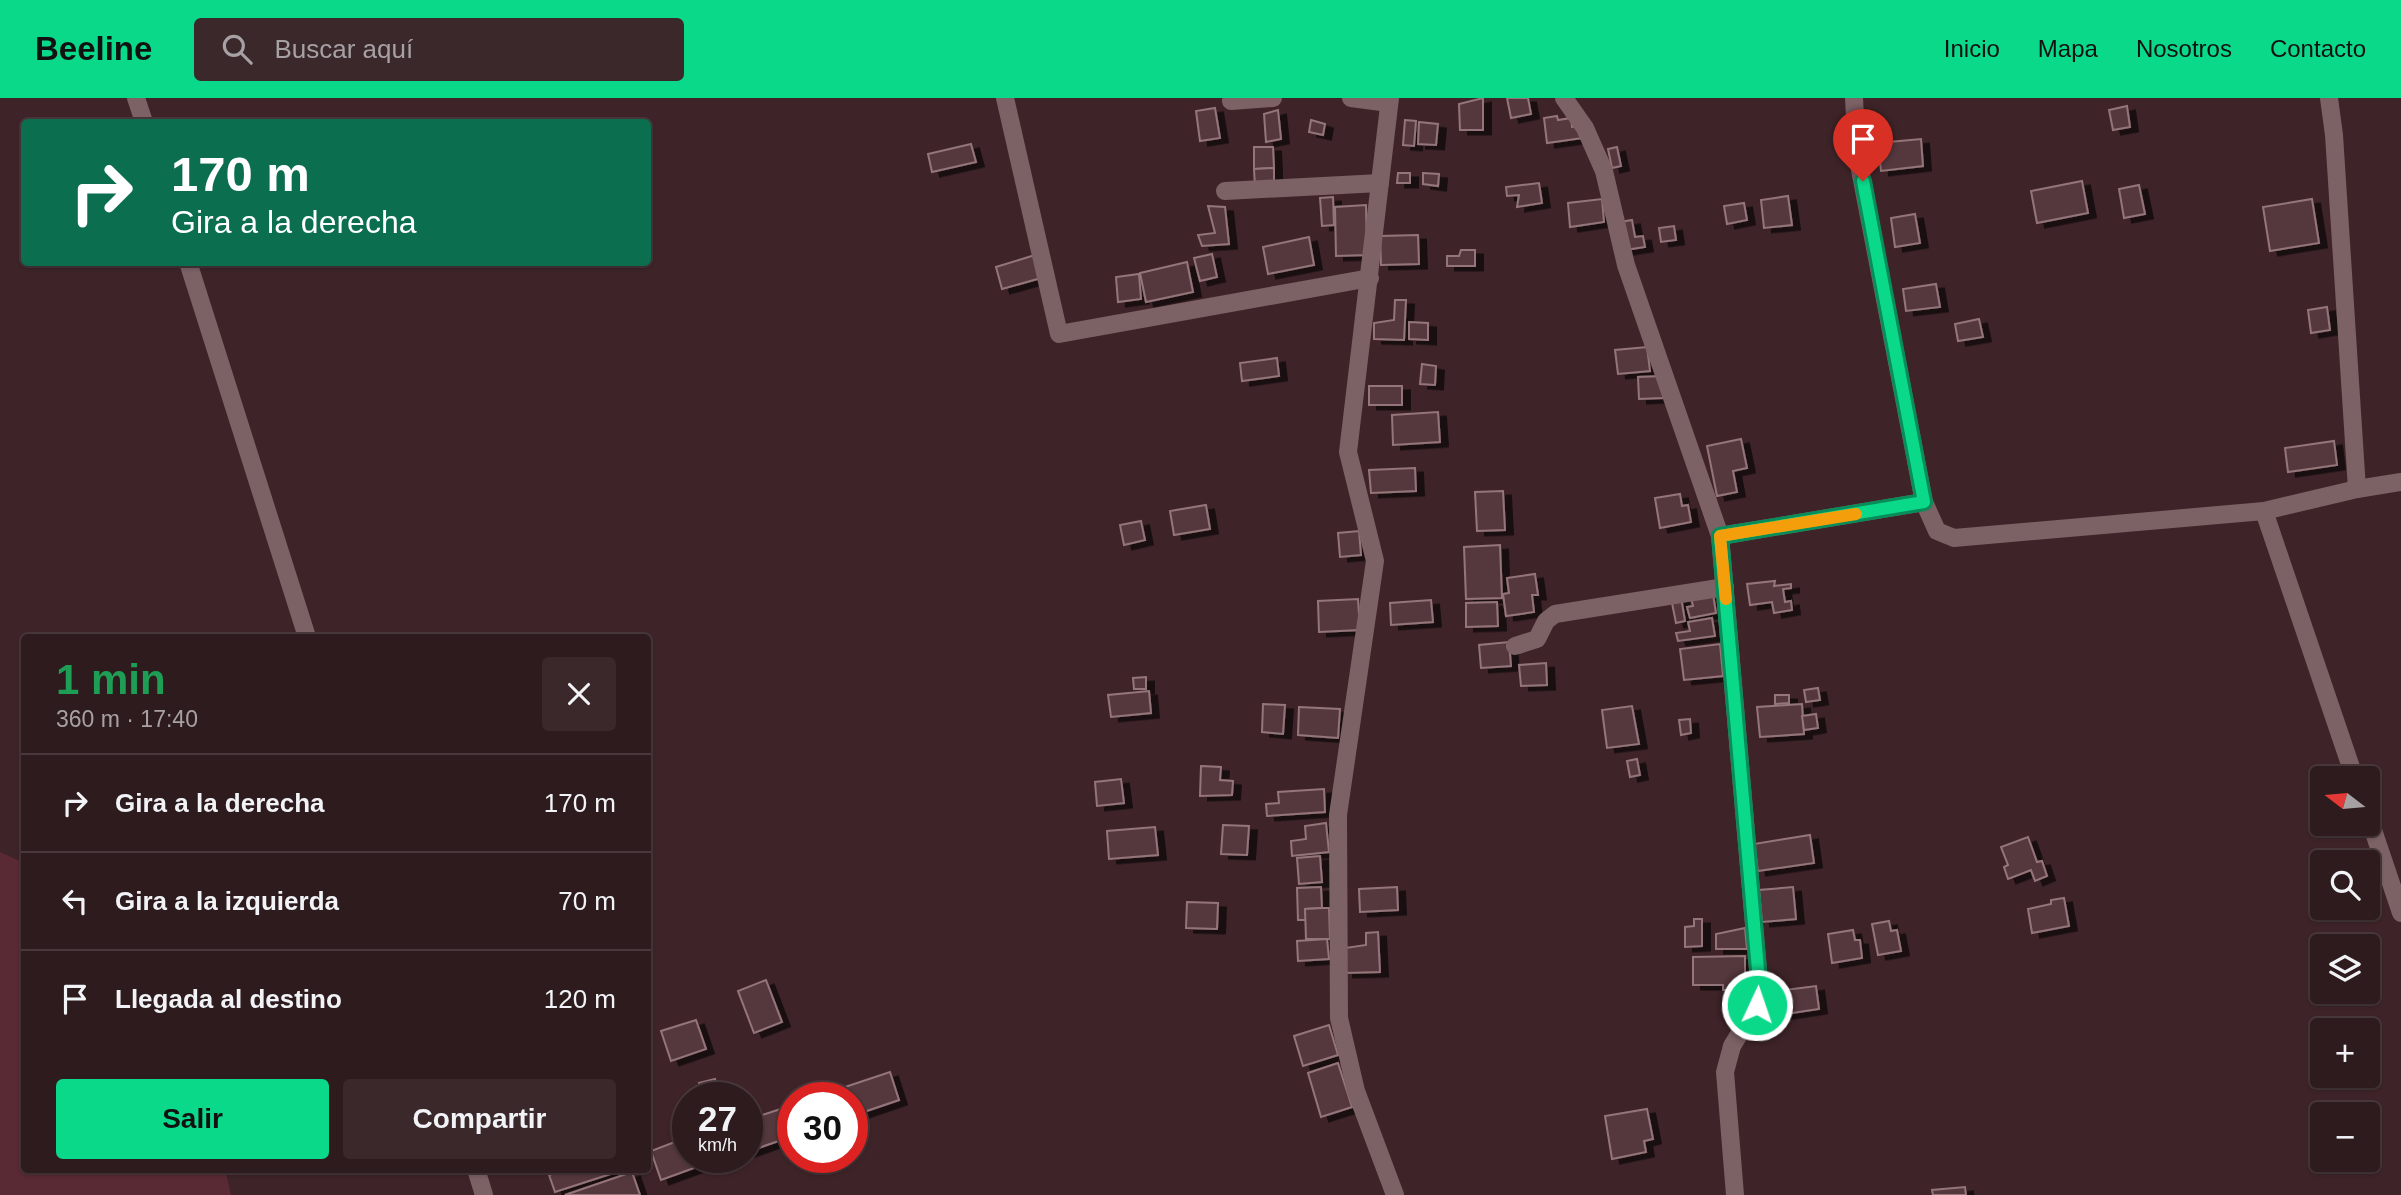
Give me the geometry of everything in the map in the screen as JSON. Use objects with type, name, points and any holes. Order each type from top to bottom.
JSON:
[{"type":"street","points":[[136,98],[143,119]]},
{"type":"street","points":[[1005,98],[1059,334],[1370,278]]},
{"type":"street","points":[[1231,101],[1273,98]]},
{"type":"street","points":[[1351,98],[1389,100],[1348,452],[1375,561],[1338,815],[1339,1018],[1356,1091],[1395,1195]]},
{"type":"street","points":[[1564,98],[1586,128],[1604,171],[1626,265],[1720,536],[1759,981],[1757,1005],[1732,1046],[1725,1072],[1735,1195]]},
{"type":"street","points":[[1854,98],[1857,154],[1924,502],[1937,531],[1954,538],[2264,511],[2357,489],[2401,482]]},
{"type":"street","points":[[2329,98],[2334,135],[2357,489]]},
{"type":"street","points":[[1225,191],[1380,183]]},
{"type":"street","points":[[189,266],[306,634]]},
{"type":"street","points":[[1720,536],[1924,502]]},
{"type":"street","points":[[2264,511],[2351,766]]},
{"type":"street","points":[[1515,646],[1537,639],[1546,621],[1555,614],[1725,587]]},
{"type":"street","points":[[2375,836],[2401,914]]},
{"type":"street","points":[[477,1173],[484,1195]]},
{"type":"shaded area","points":[[0,852],[21,862],[21,1173],[226,1173],[231,1195],[0,1195]]},
{"type":"building","points":[[1483,98],[1483,130],[1460,130],[1459,104]]},
{"type":"building","points":[[1507,98],[1528,98],[1531,114],[1511,118]]},
{"type":"building","points":[[2127,106],[2130,127],[2113,130],[2109,110]]},
{"type":"building","points":[[1215,108],[1220,138],[1200,141],[1196,111]]},
{"type":"building","points":[[1278,110],[1281,139],[1266,142],[1264,114]]},
{"type":"building","points":[[1557,116],[1558,120],[1571,118],[1572,127],[1581,126],[1583,138],[1547,143],[1544,118]]},
{"type":"building","points":[[1311,120],[1325,124],[1323,135],[1309,132]]},
{"type":"building","points":[[1405,120],[1416,121],[1414,146],[1403,145]]},
{"type":"building","points":[[1419,122],[1438,124],[1436,145],[1418,144]]},
{"type":"building","points":[[1921,139],[1923,166],[1881,171],[1878,143]]},
{"type":"building","points":[[971,144],[976,162],[932,172],[928,154]]},
{"type":"building","points":[[1254,147],[1273,147],[1274,168],[1254,169]]},
{"type":"building","points":[[1617,147],[1621,166],[1612,168],[1608,149]]},
{"type":"building","points":[[1274,168],[1274,186],[1255,187],[1254,169]]},
{"type":"building","points":[[1398,173],[1410,173],[1410,183],[1397,183]]},
{"type":"building","points":[[1423,173],[1439,174],[1438,186],[1423,184]]},
{"type":"building","points":[[2082,181],[2088,213],[2037,223],[2031,191]]},
{"type":"building","points":[[1539,183],[1542,203],[1517,207],[1519,195],[1507,196],[1506,187]]},
{"type":"building","points":[[2139,185],[2145,214],[2124,218],[2119,189]]},
{"type":"building","points":[[1788,196],[1792,225],[1764,228],[1761,200]]},
{"type":"building","points":[[1333,197],[1334,225],[1322,226],[1320,198]]},
{"type":"building","points":[[1602,199],[1604,222],[1570,227],[1568,203]]},
{"type":"building","points":[[2312,199],[2319,243],[2270,251],[2263,207]]},
{"type":"building","points":[[1744,203],[1747,220],[1727,224],[1724,206]]},
{"type":"building","points":[[1366,205],[1367,255],[1336,256],[1335,207]]},
{"type":"building","points":[[1208,206],[1225,207],[1229,244],[1202,246],[1198,235],[1215,233]]},
{"type":"building","points":[[1915,214],[1920,243],[1895,247],[1891,218]]},
{"type":"building","points":[[1632,220],[1635,237],[1643,236],[1645,247],[1625,250],[1620,222]]},
{"type":"building","points":[[1674,226],[1676,240],[1661,242],[1659,228]]},
{"type":"building","points":[[1418,235],[1419,264],[1381,265],[1380,236]]},
{"type":"building","points":[[1309,237],[1314,265],[1268,274],[1263,247]]},
{"type":"building","points":[[1461,250],[1475,250],[1475,266],[1447,266],[1447,256],[1459,256]]},
{"type":"building","points":[[1212,254],[1217,277],[1200,281],[1194,258]]},
{"type":"building","points":[[1035,255],[1041,278],[1002,289],[996,267]]},
{"type":"building","points":[[1187,262],[1193,292],[1146,302],[1140,273]]},
{"type":"building","points":[[1139,274],[1141,299],[1118,302],[1116,277]]},
{"type":"building","points":[[1936,284],[1940,307],[1906,311],[1903,289]]},
{"type":"building","points":[[1395,300],[1406,300],[1404,340],[1374,339],[1374,323],[1394,320]]},
{"type":"building","points":[[2327,307],[2330,330],[2311,333],[2308,310]]},
{"type":"building","points":[[1979,319],[1983,337],[1958,341],[1955,324]]},
{"type":"building","points":[[1409,322],[1428,323],[1428,340],[1409,339]]},
{"type":"building","points":[[1647,347],[1650,371],[1618,374],[1615,350]]},
{"type":"building","points":[[1277,358],[1279,376],[1242,381],[1240,363]]},
{"type":"building","points":[[1422,364],[1436,366],[1435,385],[1420,384]]},
{"type":"building","points":[[1663,376],[1663,398],[1639,399],[1638,377]]},
{"type":"building","points":[[1369,386],[1402,386],[1402,405],[1369,405]]},
{"type":"building","points":[[1438,412],[1440,442],[1393,445],[1392,415]]},
{"type":"building","points":[[1741,439],[1747,468],[1733,471],[1737,492],[1717,496],[1707,446]]},
{"type":"building","points":[[2334,441],[2337,465],[2288,472],[2285,448]]},
{"type":"building","points":[[1415,468],[1416,491],[1371,493],[1369,470]]},
{"type":"building","points":[[1503,491],[1505,530],[1477,531],[1475,492]]},
{"type":"building","points":[[1680,494],[1682,506],[1688,505],[1691,522],[1660,528],[1655,498]]},
{"type":"building","points":[[1206,505],[1210,529],[1174,535],[1170,511]]},
{"type":"building","points":[[1141,521],[1145,540],[1124,545],[1120,525]]},
{"type":"building","points":[[1359,531],[1361,555],[1340,557],[1338,533]]},
{"type":"building","points":[[1500,545],[1502,598],[1466,599],[1464,547]]},
{"type":"building","points":[[1535,574],[1538,595],[1532,595],[1534,612],[1506,616],[1503,594],[1509,593],[1507,578]]},
{"type":"building","points":[[1775,581],[1774,586],[1791,584],[1791,588],[1783,589],[1785,602],[1791,601],[1792,610],[1774,613],[1772,602],[1750,605],[1747,584]]},
{"type":"building","points":[[1713,594],[1716,613],[1690,618],[1687,607],[1693,606],[1691,598]]},
{"type":"building","points":[[1681,597],[1685,621],[1676,623],[1671,598]]},
{"type":"building","points":[[1358,599],[1360,630],[1319,632],[1318,601]]},
{"type":"building","points":[[1431,600],[1433,622],[1391,625],[1390,603]]},
{"type":"building","points":[[1497,602],[1498,626],[1466,627],[1466,603]]},
{"type":"building","points":[[1712,618],[1715,636],[1678,641],[1676,633],[1690,631],[1688,622]]},
{"type":"building","points":[[1509,642],[1511,666],[1481,668],[1479,645]]},
{"type":"building","points":[[1720,644],[1723,676],[1684,680],[1680,649]]},
{"type":"building","points":[[1546,663],[1547,685],[1521,686],[1519,665]]},
{"type":"building","points":[[1146,677],[1146,689],[1134,689],[1133,678]]},
{"type":"building","points":[[1818,688],[1820,700],[1806,702],[1804,690]]},
{"type":"building","points":[[1149,691],[1151,713],[1111,717],[1108,695]]},
{"type":"building","points":[[1775,695],[1789,695],[1789,703],[1775,704]]},
{"type":"building","points":[[1263,704],[1285,705],[1283,734],[1262,732]]},
{"type":"building","points":[[1802,704],[1804,734],[1760,737],[1757,707]]},
{"type":"building","points":[[1632,706],[1639,744],[1607,748],[1602,710]]},
{"type":"building","points":[[1299,707],[1340,709],[1338,738],[1298,735]]},
{"type":"building","points":[[1816,714],[1818,728],[1804,730],[1802,716]]},
{"type":"building","points":[[1690,719],[1691,733],[1681,735],[1679,720]]},
{"type":"building","points":[[1637,759],[1640,775],[1630,777],[1627,761]]},
{"type":"building","points":[[1201,766],[1221,767],[1220,780],[1233,781],[1232,795],[1200,796]]},
{"type":"building","points":[[1121,779],[1124,803],[1097,806],[1095,782]]},
{"type":"building","points":[[1324,789],[1325,812],[1267,816],[1266,804],[1279,803],[1278,792]]},
{"type":"building","points":[[1326,823],[1329,852],[1292,856],[1291,841],[1306,839],[1305,826]]},
{"type":"building","points":[[1223,825],[1249,826],[1247,855],[1221,854]]},
{"type":"building","points":[[1155,827],[1158,855],[1109,859],[1107,831]]},
{"type":"building","points":[[1810,835],[1814,863],[1758,871],[1754,844]]},
{"type":"building","points":[[2028,837],[2037,862],[2042,861],[2047,876],[2035,881],[2031,870],[2008,879],[2004,867],[2008,865],[2001,847]]},
{"type":"building","points":[[1320,856],[1322,882],[1299,884],[1297,858]]},
{"type":"building","points":[[1321,887],[1322,908],[1305,909],[1306,920],[1298,920],[1297,888]]},
{"type":"building","points":[[1397,887],[1398,910],[1360,912],[1359,889]]},
{"type":"building","points":[[1793,887],[1796,919],[1762,922],[1759,890]]},
{"type":"building","points":[[2064,898],[2069,926],[2032,933],[2028,909]]},
{"type":"building","points":[[1187,902],[1218,903],[1217,929],[1186,928]]},
{"type":"building","points":[[1329,908],[1330,939],[1306,939],[1305,909]]},
{"type":"building","points":[[1694,919],[1702,919],[1702,946],[1685,947],[1685,927],[1694,926]]},
{"type":"building","points":[[1889,921],[1891,931],[1897,930],[1901,951],[1878,955],[1872,924]]},
{"type":"building","points":[[1745,928],[1747,949],[1716,949],[1716,934]]},
{"type":"building","points":[[1853,930],[1855,940],[1860,940],[1862,958],[1832,963],[1828,934]]},
{"type":"building","points":[[1378,932],[1380,972],[1345,973],[1345,948],[1366,945],[1366,933]]},
{"type":"building","points":[[1327,939],[1329,959],[1298,961],[1297,941]]},
{"type":"building","points":[[1745,956],[1745,990],[1723,990],[1723,985],[1693,985],[1693,957]]},
{"type":"building","points":[[766,980],[782,1022],[754,1033],[738,991]]},
{"type":"building","points":[[1816,986],[1819,1009],[1772,1016],[1769,992]]},
{"type":"building","points":[[696,1020],[706,1049],[671,1061],[661,1031]]},
{"type":"building","points":[[1329,1025],[1338,1055],[1303,1066],[1294,1036]]},
{"type":"building","points":[[1338,1063],[1352,1107],[1321,1117],[1308,1073]]},
{"type":"building","points":[[890,1072],[899,1100],[868,1111],[868,1082],[860,1082]]},
{"type":"building","points":[[1647,1109],[1653,1139],[1644,1141],[1646,1152],[1612,1159],[1605,1116]]},
{"type":"building","points":[[777,1110],[777,1142],[763,1146],[763,1115]]},
{"type":"building","points":[[672,1143],[672,1173],[680,1173],[661,1180],[651,1151]]},
{"type":"building","points":[[555,1173],[614,1173],[555,1192],[549,1175]]},
{"type":"building","points":[[632,1173],[640,1195],[565,1195]]},
{"type":"building","points":[[1965,1187],[1966,1195],[1933,1195],[1932,1190]]},
{"type":"slow traffic","points":[[1726,599],[1720,536],[1856,514]]},
{"type":"route","points":[[1757,1005],[1759,981],[1720,536],[1924,502],[1863,181]]}]
